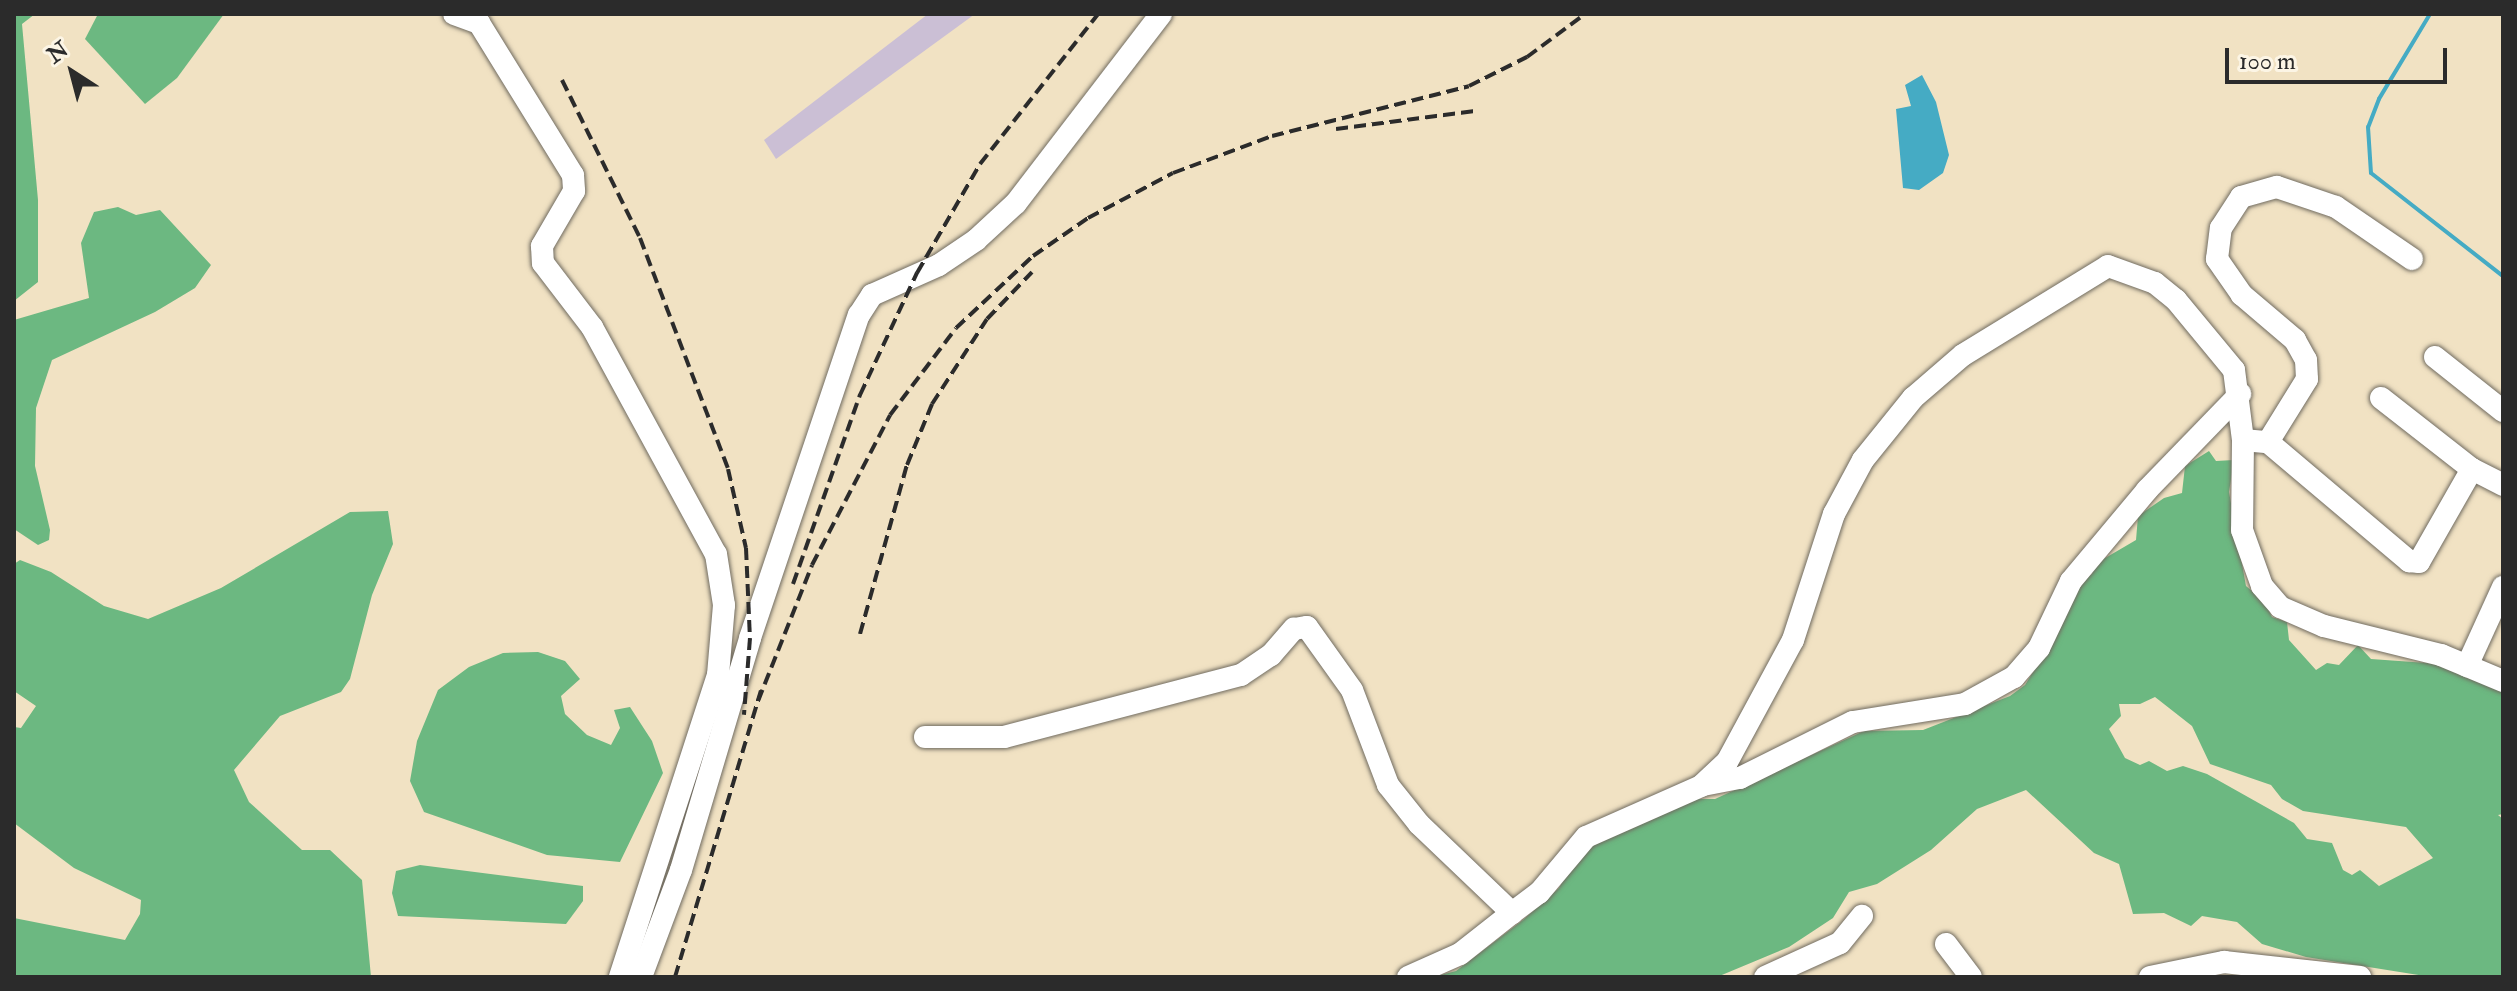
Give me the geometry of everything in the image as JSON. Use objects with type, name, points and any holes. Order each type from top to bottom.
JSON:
[{"type":"street","points":[[454,14],[479,23],[573,175],[574,191],[542,246],[543,263],[592,327],[716,554],[724,605],[718,675],[620,977]]},
{"type":"street","points":[[641,977],[681,870],[743,661],[859,315],[872,295],[939,265],[976,240],[1016,203],[1161,14]]},
{"type":"street","points":[[2268,442],[2307,379],[2306,360],[2295,340],[2242,295],[2217,259],[2221,228],[2241,197],[2277,187],[2336,207],[2412,259]]},
{"type":"street","points":[[1701,786],[1727,762],[1793,640],[1834,514],[1863,460],[1913,398],[1963,355],[2108,266],[2155,283],[2176,300],[2214,340],[2234,370],[2240,394],[2243,440],[2239,493],[2247,552],[2262,586],[2280,607],[2324,626],[2467,666],[2503,681]]},
{"type":"street","points":[[2435,357],[2503,411]]},
{"type":"street","points":[[1408,977],[1460,954],[1539,893],[1586,837],[1701,786],[1740,778],[1853,722],[1965,704],[2014,677],[2039,648],[2071,581],[2147,490],[2240,394]]},
{"type":"street","points":[[2381,398],[2472,469],[2503,485]]},
{"type":"street","points":[[2243,440],[2268,442],[2409,561],[2419,562],[2472,469]]},
{"type":"street","points":[[2467,666],[2503,587]]},
{"type":"street","points":[[925,737],[1004,737],[1241,675],[1271,655],[1294,629],[1307,627],[1352,690],[1388,785],[1419,824],[1512,913]]},
{"type":"street","points":[[1765,977],[1840,943],[1862,916]]},
{"type":"street","points":[[1946,944],[1971,977]]},
{"type":"street","points":[[2150,977],[2195,971],[2224,962],[2360,977]]},
{"type":"shaded area","points":[[928,14],[975,14],[776,159],[764,140]]},
{"type":"green space","points":[[14,14],[35,14],[22,24],[38,200],[38,282],[14,301]]},
{"type":"green space","points":[[98,14],[224,14],[177,78],[145,104],[85,39]]},
{"type":"green space","points":[[118,207],[136,215],[160,210],[211,265],[195,288],[155,312],[52,360],[36,408],[35,466],[50,530],[49,540],[38,545],[14,529],[14,320],[89,298],[81,243],[94,212]]},
{"type":"green space","points":[[2209,451],[2216,461],[2234,460],[2229,492],[2246,586],[2264,601],[2272,617],[2287,622],[2289,640],[2316,670],[2327,663],[2339,665],[2358,645],[2371,659],[2441,664],[2503,691],[2503,814],[2498,815],[2503,819],[2503,977],[2431,977],[2306,957],[2262,944],[2237,922],[2202,916],[2191,926],[2164,913],[2133,914],[2119,864],[2094,853],[2026,790],[1977,809],[1931,850],[1877,884],[1849,892],[1833,918],[1789,947],[1717,977],[1433,977],[1456,971],[1523,920],[1559,888],[1572,864],[1600,839],[1694,799],[1715,799],[1864,731],[1923,730],[2010,696],[2025,685],[2061,627],[2078,584],[2092,574],[2095,564],[2136,540],[2138,516],[2164,498],[2182,493],[2185,466]],"holes":[[[2155,697],[2192,726],[2210,764],[2271,785],[2282,799],[2303,811],[2406,827],[2433,858],[2379,886],[2360,870],[2352,875],[2343,870],[2332,843],[2307,839],[2294,823],[2207,774],[2183,766],[2167,771],[2149,761],[2140,765],[2125,758],[2109,729],[2121,716],[2119,704],[2140,704]]]},
{"type":"green space","points":[[388,511],[393,544],[372,595],[350,679],[341,692],[280,716],[234,770],[249,802],[302,850],[330,850],[362,880],[371,977],[14,977],[14,918],[125,940],[140,914],[141,900],[74,868],[14,823],[14,727],[21,728],[36,706],[14,691],[14,564],[20,560],[51,572],[104,606],[148,619],[221,588],[350,512]]},
{"type":"green space","points":[[538,652],[565,661],[580,679],[561,696],[565,714],[587,735],[611,745],[620,728],[614,710],[630,707],[652,741],[663,773],[620,862],[547,855],[424,812],[410,781],[417,741],[438,690],[469,667],[503,653]]},
{"type":"green space","points":[[420,865],[583,886],[583,901],[566,924],[398,916],[392,893],[396,871]]},
{"type":"water","points":[[1922,75],[1936,102],[1949,155],[1943,173],[1919,190],[1903,188],[1896,109],[1911,106],[1905,85]]},
{"type":"waterway","points":[[2430,14],[2379,99],[2368,127],[2371,173],[2503,276]]},
{"type":"railway","points":[[793,584],[860,395],[917,273],[980,164],[1098,14]]},
{"type":"railway","points":[[758,701],[812,565],[890,415],[956,328],[1033,256],[1088,218],[1173,173],[1272,136],[1469,86],[1527,57],[1585,14]]},
{"type":"railway","points":[[562,80],[640,238],[728,469],[746,548],[750,638],[744,715]]},
{"type":"railway","points":[[1336,129],[1475,111]]},
{"type":"railway","points":[[860,634],[907,465],[932,404],[987,319],[1032,272]]},
{"type":"railway","points":[[675,977],[761,691]]}]
